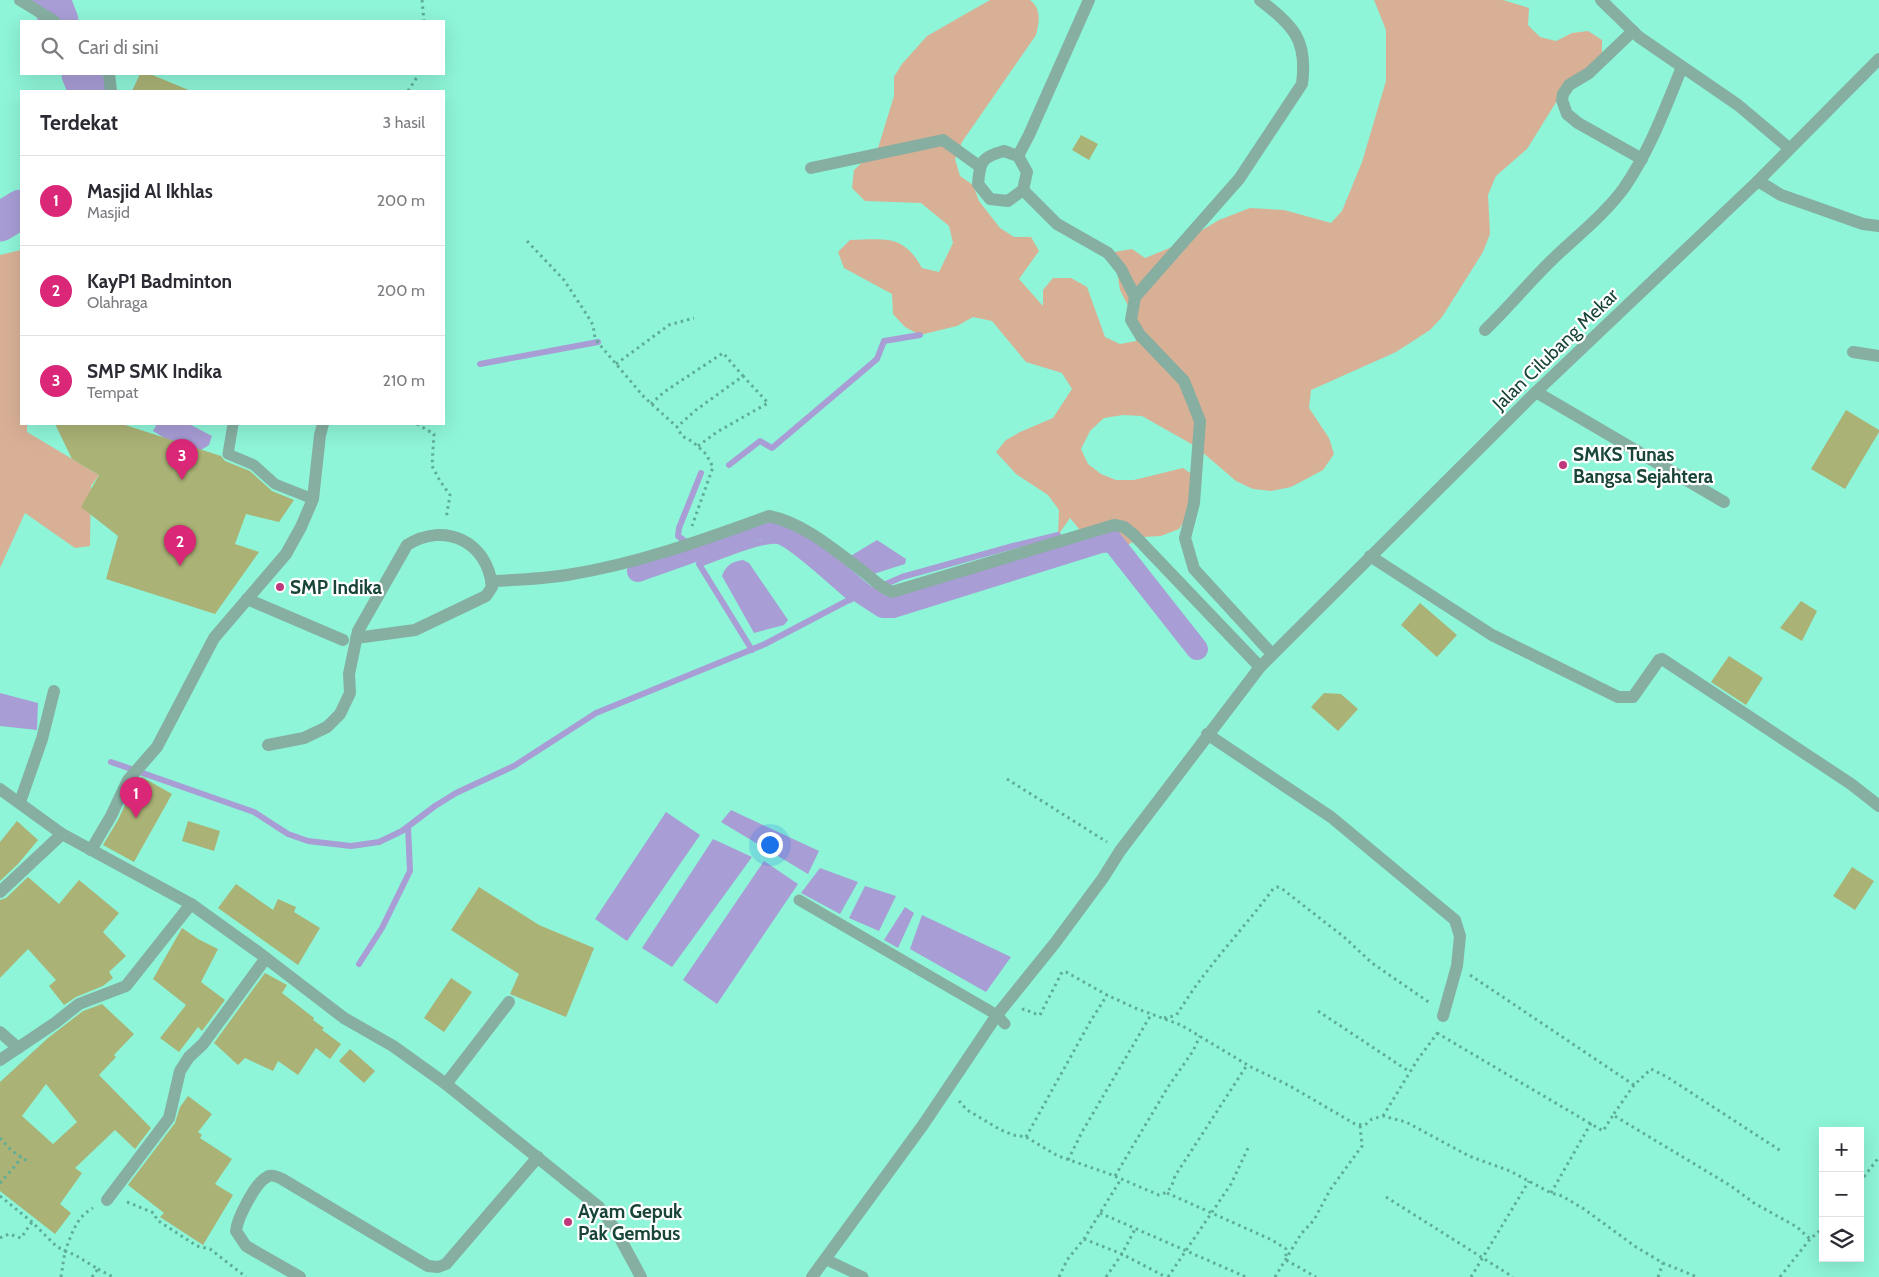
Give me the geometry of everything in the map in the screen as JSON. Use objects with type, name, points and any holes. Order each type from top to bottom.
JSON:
[{"type":"street","points":[[20,0],[52,20]]},
{"type":"street","points":[[1018,156],[1089,0]]},
{"type":"street","points":[[1260,0],[1282,18],[1295,32],[1301,44],[1304,65],[1302,84],[1239,179],[1135,298],[1131,320],[1140,335],[1184,381],[1200,420],[1194,503],[1185,538],[1194,569],[1272,654]]},
{"type":"street","points":[[1601,0],[1633,31],[1738,105],[1789,148]]},
{"type":"street","points":[[1633,31],[1589,73],[1569,85],[1562,94],[1562,100],[1567,114],[1578,123],[1642,159]]},
{"type":"street","name":"Jalan Cilubang Mekar","points":[[812,1277],[1001,1020],[1103,878],[1120,851],[1207,734],[1260,667],[1536,392],[1758,181],[1879,59]]},
{"type":"street","points":[[1485,330],[1553,258],[1601,216],[1623,189],[1642,159],[1660,124],[1682,67]]},
{"type":"street","points":[[109,75],[111,90]]},
{"type":"street","points":[[811,168],[943,140],[979,166]]},
{"type":"street","points":[[1004,151],[1018,156],[1027,172],[1023,190],[1008,201],[990,199],[978,184],[979,166],[989,155],[1004,151]]},
{"type":"street","points":[[1758,181],[1781,195],[1863,224],[1879,226]]},
{"type":"street","points":[[1023,190],[1057,224],[1108,253],[1121,269],[1135,298]]},
{"type":"street","points":[[1853,352],[1879,356]]},
{"type":"street","points":[[1536,392],[1724,502]]},
{"type":"street","points":[[91,850],[111,816],[128,780],[157,747],[214,638],[286,554],[301,527],[312,499],[323,425]]},
{"type":"street","points":[[491,581],[536,579],[600,569],[686,546],[769,516],[801,527],[862,571],[883,589],[892,592],[1114,525],[1124,527],[1134,535],[1260,667]]},
{"type":"street","points":[[268,745],[304,738],[327,727],[340,714],[350,693],[349,674],[356,638],[358,631],[407,545],[418,538],[431,534],[446,534],[459,538],[474,547],[484,560],[492,588],[486,596],[415,630],[356,638]]},
{"type":"street","points":[[1370,556],[1492,635],[1618,697],[1633,697],[1659,660],[1662,659],[1851,784],[1879,806]]},
{"type":"street","points":[[247,599],[343,640]]},
{"type":"street","points":[[20,802],[42,739],[54,691]]},
{"type":"street","points":[[1207,734],[1331,817],[1455,920],[1460,936],[1457,966],[1443,1016]]},
{"type":"street","points":[[0,789],[62,834],[191,904],[266,958],[344,1018],[393,1046],[446,1084],[599,1207],[615,1229],[641,1277]]},
{"type":"street","points":[[0,892],[62,834]]},
{"type":"street","points":[[0,1060],[55,1023],[79,1004],[126,986],[191,904]]},
{"type":"street","points":[[107,1200],[169,1118],[180,1071],[208,1037],[266,958]]},
{"type":"street","points":[[446,1084],[509,1002]]},
{"type":"street","points":[[0,1032],[18,1048]]},
{"type":"street","points":[[300,1277],[246,1246],[236,1231],[237,1222],[258,1186],[267,1177],[282,1178],[428,1266],[438,1267],[446,1264],[538,1157]]},
{"type":"lane","points":[[234,425],[228,454],[254,465],[275,484],[312,499]]},
{"type":"lane","points":[[799,900],[1001,1020]]},
{"type":"lane","points":[[825,1259],[864,1277]]},
{"type":"path","points":[[422,0],[424,20]]},
{"type":"path","points":[[409,90],[418,75]]},
{"type":"path","points":[[527,241],[564,280],[593,325],[595,338],[616,364],[651,404],[677,428],[682,436],[693,442],[706,454],[713,466],[689,532]]},
{"type":"path","points":[[616,364],[669,325],[694,318]]},
{"type":"path","points":[[651,404],[664,392],[723,353],[768,403],[717,432],[698,446]]},
{"type":"path","points":[[677,428],[696,410],[743,376]]},
{"type":"path","points":[[419,425],[434,434],[432,466],[450,495],[447,508],[446,534]]},
{"type":"path","points":[[1007,779],[1120,851]]},
{"type":"path","points":[[1164,1018],[1178,1013],[1207,972],[1273,889],[1277,887],[1281,888],[1344,937],[1372,963],[1433,1005],[1443,1016]]},
{"type":"path","points":[[1457,966],[1634,1085]]},
{"type":"path","points":[[1001,1020],[1024,1009],[1038,1016],[1040,1015],[1063,971],[1107,995],[1181,1024],[1247,1064],[1290,1086],[1338,1116],[1355,1124],[1365,1125],[1372,1119],[1383,1116],[1406,1122],[1469,1156],[1510,1171],[1551,1193],[1562,1196],[1584,1209],[1630,1243],[1663,1263],[1698,1277]]},
{"type":"path","points":[[1026,1137],[1107,995]]},
{"type":"path","points":[[1318,1011],[1410,1072]]},
{"type":"path","points":[[1068,1160],[1082,1132],[1152,1013]]},
{"type":"path","points":[[1383,1116],[1437,1033],[1603,1131],[1634,1085],[1651,1068],[1781,1151]]},
{"type":"path","points":[[1115,1176],[1124,1164],[1168,1087],[1193,1051],[1200,1036]]},
{"type":"path","points":[[958,1097],[960,1103],[967,1110],[1012,1135],[1026,1137],[1058,1156],[1115,1176],[1159,1195],[1166,1193],[1172,1186],[1175,1176],[1247,1064]]},
{"type":"path","points":[[1613,1115],[1731,1186],[1754,1203],[1797,1227],[1810,1239]]},
{"type":"path","points":[[1551,1193],[1591,1123]]},
{"type":"path","points":[[1275,1277],[1301,1234],[1314,1220],[1330,1190],[1362,1146],[1360,1124]]},
{"type":"path","points":[[0,1138],[30,1163]]},
{"type":"path","points":[[1084,1239],[1122,1254],[1167,1277],[1232,1184],[1249,1146]]},
{"type":"path","points":[[0,1183],[21,1157]]},
{"type":"path","points":[[1864,1177],[1879,1157]]},
{"type":"path","points":[[1061,1276],[1067,1260],[1084,1239],[1121,1179]]},
{"type":"path","points":[[1471,1277],[1529,1181]]},
{"type":"path","points":[[1166,1193],[1272,1240],[1286,1249],[1286,1260]]},
{"type":"path","points":[[0,1196],[32,1222],[56,1246],[113,1277]]},
{"type":"path","points":[[1386,1197],[1513,1277]]},
{"type":"path","points":[[61,1277],[65,1251],[77,1222],[84,1213],[107,1200],[127,1202],[154,1213],[156,1220],[197,1246],[210,1249],[246,1277]]},
{"type":"path","points":[[1100,1213],[1246,1277]]},
{"type":"path","points":[[0,1238],[9,1234],[21,1238],[32,1222]]},
{"type":"path","points":[[1106,1277],[1136,1229]]},
{"type":"path","points":[[1780,1277],[1810,1239],[1819,1231]]},
{"type":"path","points":[[1286,1260],[1316,1277]]},
{"type":"path","points":[[1658,1277],[1663,1263]]},
{"type":"path","points":[[92,1277],[98,1269]]},
{"type":"shaded area","points":[[990,0],[1030,0],[1038,12],[1038,26],[1036,35],[962,142],[955,159],[960,176],[973,185],[979,201],[1000,228],[1014,237],[1031,237],[1039,251],[1019,279],[1043,306],[1043,290],[1053,278],[1071,278],[1087,287],[1105,337],[1120,344],[1136,341],[1137,323],[1120,290],[1114,252],[1132,249],[1145,258],[1177,245],[1219,220],[1250,208],[1284,210],[1331,223],[1342,211],[1362,162],[1386,81],[1386,30],[1374,0],[1503,0],[1529,8],[1528,25],[1540,37],[1556,41],[1572,33],[1588,31],[1602,40],[1602,59],[1560,96],[1527,149],[1496,176],[1488,195],[1490,234],[1483,252],[1442,317],[1430,330],[1396,352],[1311,390],[1309,408],[1329,438],[1334,454],[1323,470],[1291,487],[1271,491],[1253,489],[1236,481],[1195,446],[1142,416],[1123,415],[1104,418],[1090,431],[1081,449],[1088,464],[1101,474],[1116,480],[1134,480],[1183,468],[1196,477],[1191,512],[1179,529],[1161,536],[1143,537],[1119,549],[1112,541],[1097,541],[1087,537],[1070,518],[1058,535],[1059,510],[1048,495],[1016,474],[996,452],[1006,440],[1053,418],[1072,389],[1062,373],[1026,362],[992,321],[973,317],[957,326],[920,335],[905,327],[893,314],[892,294],[844,268],[838,252],[850,240],[884,239],[900,244],[908,249],[922,268],[939,272],[953,243],[949,226],[921,203],[865,201],[852,188],[854,170],[878,148],[894,96],[894,77],[902,64],[927,36]]},
{"type":"shaded area","points":[[20,250],[20,425],[27,425],[27,432],[99,475],[91,486],[90,546],[75,548],[25,513],[0,568],[0,255]]},
{"type":"shaded area","points":[[156,425],[191,425],[212,436],[209,445],[193,455],[153,431]]},
{"type":"shaded area","points":[[877,540],[906,559],[905,564],[867,576],[849,557]]},
{"type":"shaded area","points":[[743,560],[749,563],[788,620],[784,625],[754,633],[722,576],[729,565]]},
{"type":"shaded area","points":[[0,693],[38,703],[37,730],[0,726]]},
{"type":"shaded area","points":[[731,810],[819,851],[808,874],[721,822]]},
{"type":"shaded area","points":[[666,812],[700,835],[627,941],[595,919]]},
{"type":"shaded area","points":[[713,839],[752,857],[672,967],[642,948]]},
{"type":"shaded area","points":[[764,861],[798,884],[717,1004],[683,980]]},
{"type":"shaded area","points":[[820,868],[858,882],[840,914],[801,893]]},
{"type":"shaded area","points":[[865,886],[896,896],[879,931],[849,918]]},
{"type":"shaded area","points":[[905,907],[914,913],[898,948],[884,940]]},
{"type":"shaded area","points":[[922,915],[1011,957],[986,992],[910,949]]},
{"type":"building","points":[[140,75],[152,75],[189,90],[132,90]]},
{"type":"building","points":[[1081,135],[1098,144],[1089,160],[1072,150]]},
{"type":"building","points":[[1846,410],[1879,430],[1879,432],[1845,489],[1811,469]]},
{"type":"building","points":[[55,425],[125,425],[221,456],[225,461],[250,471],[272,491],[294,500],[279,522],[246,514],[235,544],[259,552],[215,614],[106,579],[118,536],[81,507],[99,475],[72,459]]},
{"type":"building","points":[[1801,601],[1817,611],[1802,641],[1780,628]]},
{"type":"building","points":[[1420,603],[1457,635],[1437,657],[1401,625]]},
{"type":"building","points":[[1729,656],[1763,678],[1746,705],[1711,682]]},
{"type":"building","points":[[1324,693],[1341,694],[1358,709],[1338,731],[1311,707]]},
{"type":"building","points":[[142,777],[172,794],[134,862],[103,845],[118,820],[135,784]]},
{"type":"building","points":[[17,821],[38,840],[18,864],[0,881],[0,842]]},
{"type":"building","points":[[188,821],[220,831],[214,851],[182,841]]},
{"type":"building","points":[[1852,867],[1874,881],[1855,910],[1833,896]]},
{"type":"building","points":[[28,877],[59,904],[79,880],[119,913],[103,932],[126,956],[109,972],[113,978],[103,986],[76,997],[64,1005],[49,986],[56,980],[28,949],[0,978],[0,900],[6,898]]},
{"type":"building","points":[[236,884],[273,910],[278,899],[296,907],[294,912],[320,928],[298,965],[218,908]]},
{"type":"building","points":[[479,887],[539,925],[594,948],[566,1017],[510,994],[519,974],[451,930]]},
{"type":"building","points":[[182,928],[218,949],[201,982],[225,1000],[202,1031],[198,1027],[179,1052],[160,1038],[186,1005],[153,979]]},
{"type":"building","points":[[265,973],[287,985],[282,993],[314,1018],[313,1020],[324,1028],[322,1030],[341,1044],[330,1059],[316,1048],[298,1075],[278,1061],[273,1071],[245,1058],[238,1065],[214,1043]]},
{"type":"building","points":[[451,978],[472,992],[444,1032],[424,1018]]},
{"type":"building","points":[[102,1004],[134,1034],[114,1055],[116,1057],[99,1075],[151,1128],[135,1149],[115,1130],[75,1168],[82,1173],[60,1204],[71,1213],[55,1234],[0,1191],[0,1082],[48,1038],[83,1011]],"holes":[[[46,1084],[77,1122],[53,1144],[22,1116]]]},
{"type":"building","points":[[350,1049],[375,1071],[364,1083],[339,1061]]},
{"type":"building","points":[[188,1096],[212,1114],[198,1132],[202,1135],[200,1138],[232,1159],[215,1184],[233,1195],[203,1245],[160,1217],[164,1213],[128,1185],[175,1123],[180,1107]]},
{"type":"waterway","points":[[51,0],[59,20]]},
{"type":"waterway","points":[[81,75],[88,90]]},
{"type":"waterway","points":[[0,222],[20,210]]},
{"type":"waterway","points":[[729,465],[760,441],[772,448],[877,359],[884,341],[920,335]]},
{"type":"waterway","points":[[480,364],[598,342]]},
{"type":"waterway","points":[[690,541],[686,542],[678,536],[679,528],[701,473]]},
{"type":"waterway","points":[[638,571],[757,529],[772,527],[789,532],[863,594],[883,607],[893,607],[1101,542],[1112,541],[1197,649]]},
{"type":"waterway","points":[[111,762],[254,812],[288,834],[308,841],[351,846],[379,842],[402,831],[456,793],[514,766],[596,713],[765,644],[845,602],[902,577],[1058,535]]},
{"type":"waterway","points":[[752,650],[699,564],[761,542],[778,541],[793,550],[851,599]]},
{"type":"waterway","points":[[359,964],[382,928],[410,871],[408,827]]},
{"type":"place","name":"SMKS Tunas Bangsa Sejahtera","points":[[1563,465]]},
{"type":"place","name":"SMP SMK Indika","points":[[182,480]]},
{"type":"place","name":"KayP1 Badminton","points":[[180,566]]},
{"type":"place","name":"SMP Indika","points":[[280,587]]},
{"type":"place","name":"Masjid Al Ikhlas","points":[[136,818]]},
{"type":"place","name":"Ayam Gepuk Pak Gembus","points":[[568,1222]]}]
